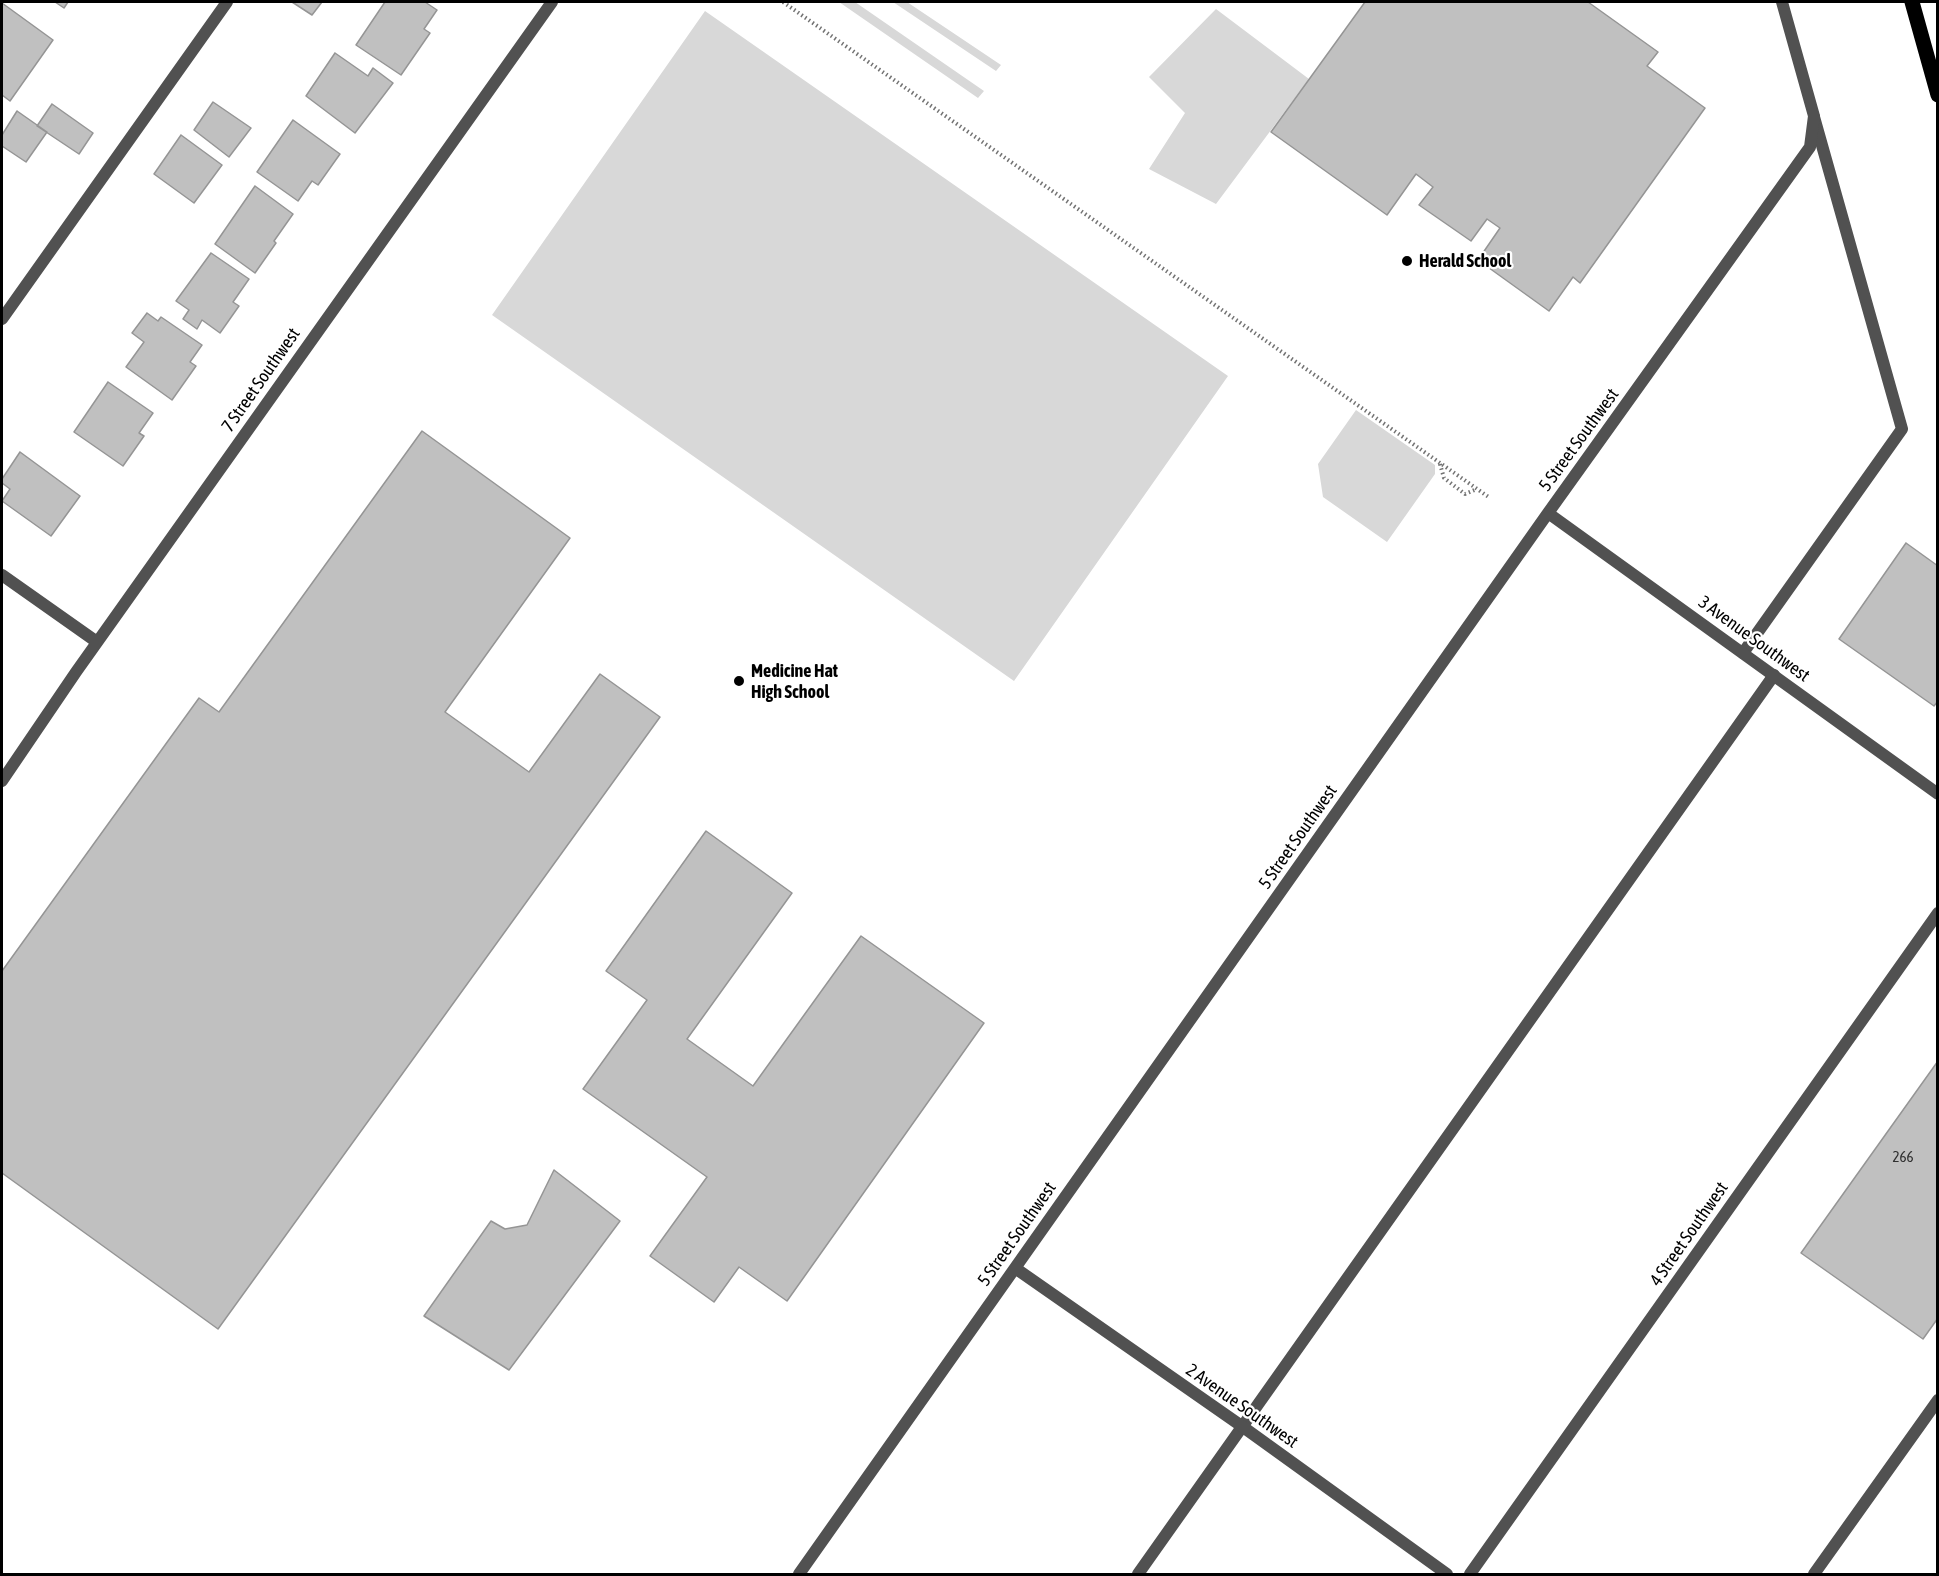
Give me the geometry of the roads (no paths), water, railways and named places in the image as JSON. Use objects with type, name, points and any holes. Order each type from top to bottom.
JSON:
[{"type":"main road","points":[[1912,2],[1938,95]]},
{"type":"street","points":[[2,319],[227,2]]},
{"type":"street","name":"7 Street Southwest","points":[[2,781],[97,642],[552,2]]},
{"type":"street","points":[[1743,652],[1902,429],[1782,2]]},
{"type":"street","name":"5 Street Southwest","points":[[799,1575],[1548,513],[1810,147],[1814,116]]},
{"type":"street","name":"3 Avenue Southwest","points":[[1548,513],[1938,794]]},
{"type":"street","points":[[2,575],[97,642]]},
{"type":"street","points":[[1138,1575],[1774,675]]},
{"type":"street","name":"4 Street Southwest","points":[[1470,1575],[1938,913]]},
{"type":"street","name":"2 Avenue Southwest","points":[[1015,1268],[1243,1427],[1447,1575]]},
{"type":"street","points":[[1814,1575],[1938,1400]]},
{"type":"place","name":"Herald School","points":[[1407,261]]},
{"type":"place","name":"Medicine Hat High School","points":[[739,681]]}]
